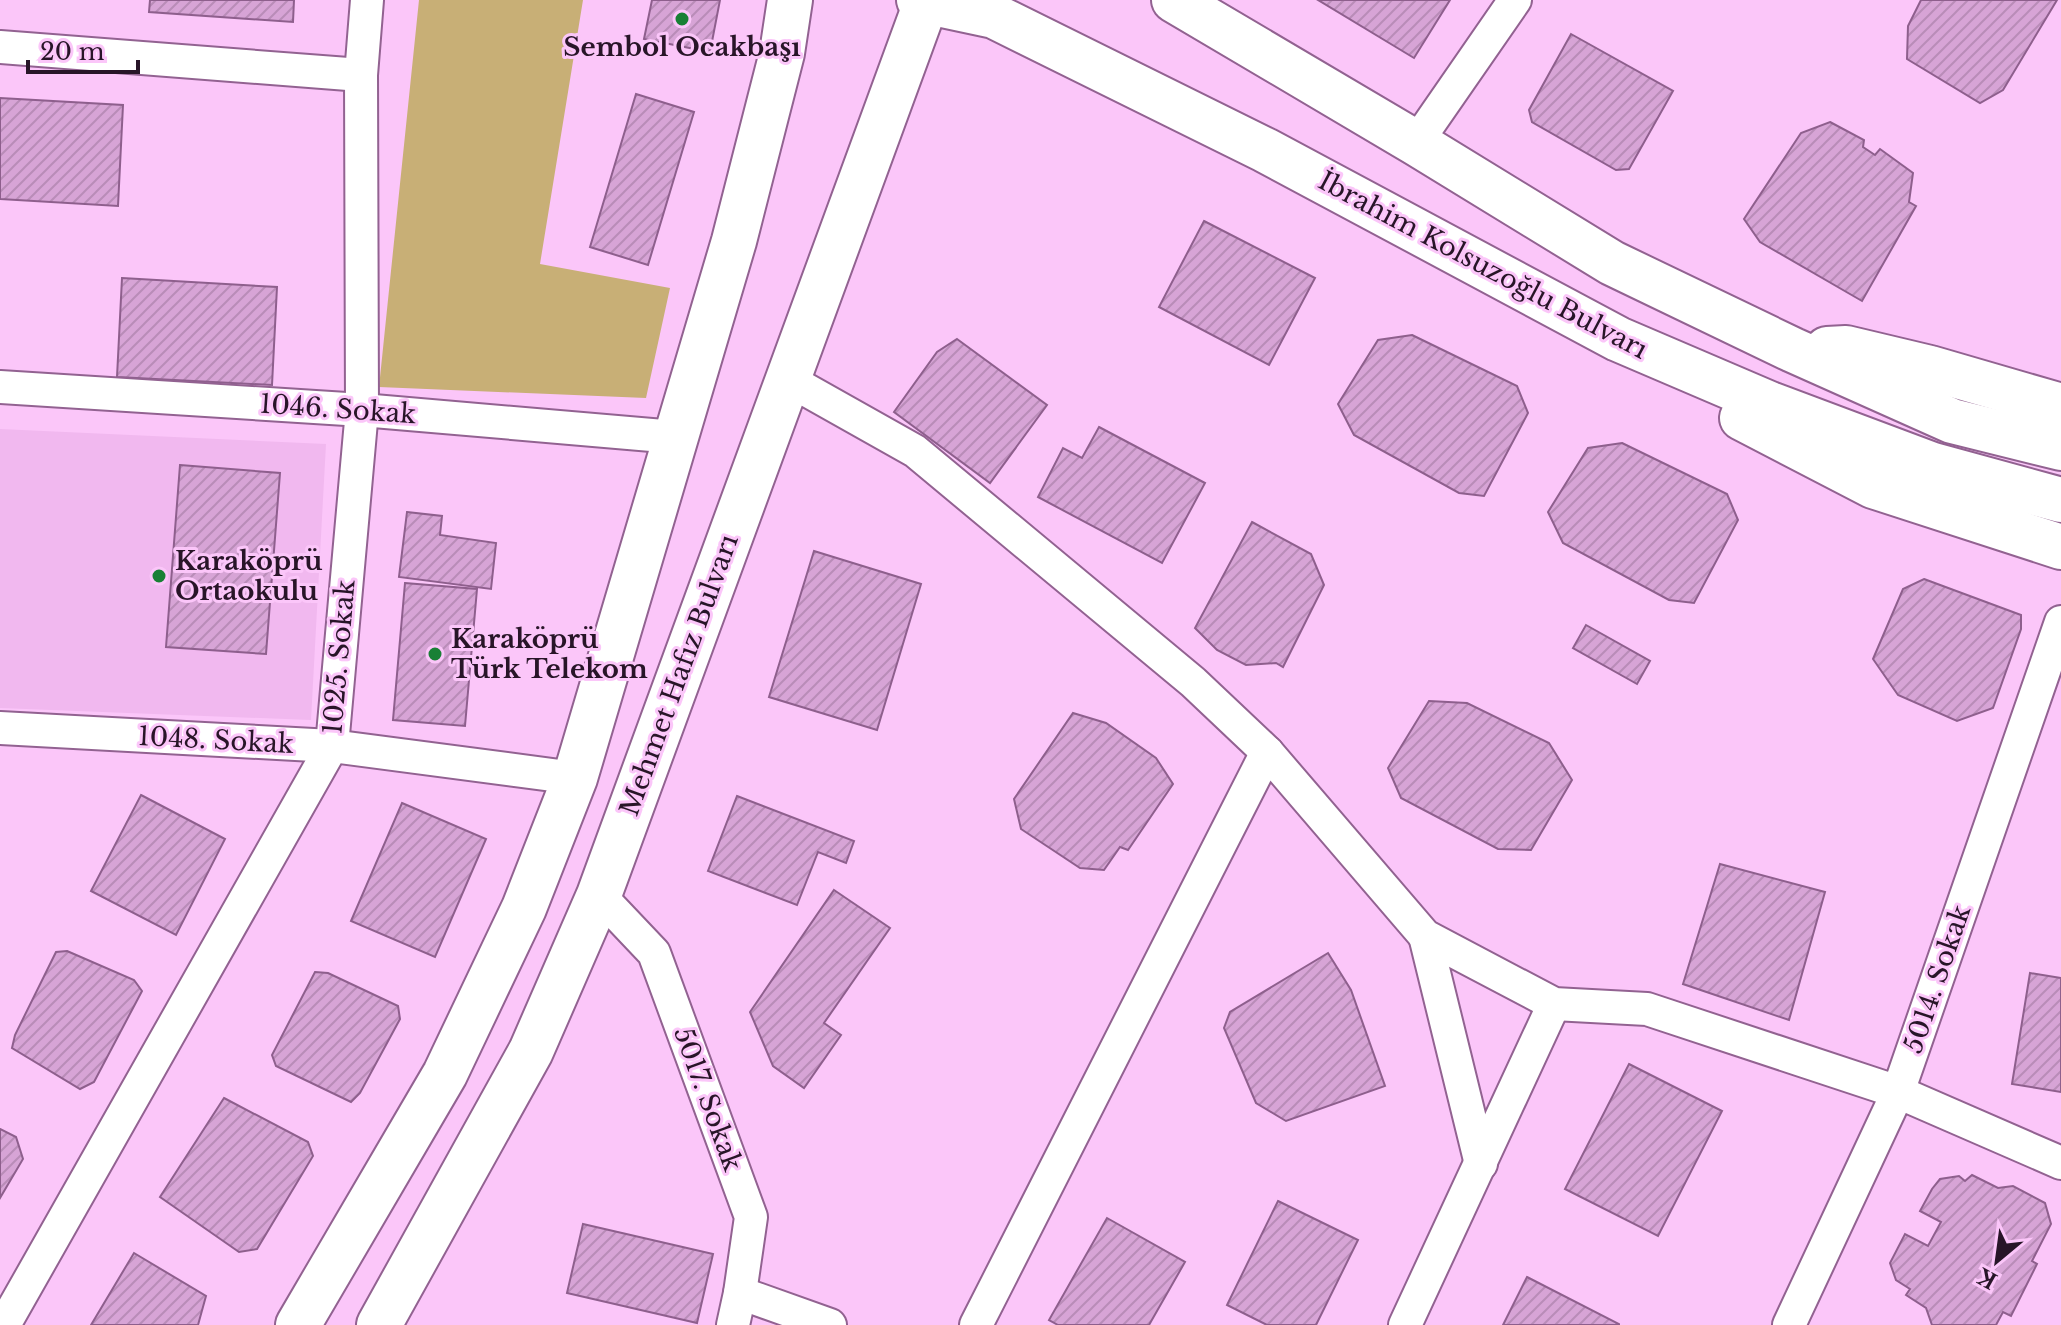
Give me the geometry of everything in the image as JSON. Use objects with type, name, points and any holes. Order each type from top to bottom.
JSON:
[{"type":"main road","points":[[298,1325],[445,1074],[524,908],[575,778],[734,241],[782,53],[790,0]]},
{"type":"main road","points":[[1174,0],[1612,263],[1793,350],[1952,421],[2061,448]]},
{"type":"main road","name":"İbrahim Kolsuzoğlu Bulvarı","points":[[924,1],[994,16],[1265,150],[1618,339],[1770,404],[1933,465],[2061,500]]},
{"type":"main road","name":"Mehmet Hafız Bulvarı","points":[[379,1325],[531,1051],[599,895],[924,1]]},
{"type":"main road","points":[[1618,339],[1749,423],[1873,486],[2061,547]]},
{"type":"main road","points":[[1793,350],[1846,348],[1930,368],[2061,406]]},
{"type":"street","name":"1025. Sokak","points":[[4,1325],[332,746],[362,410],[361,75],[367,0]]},
{"type":"street","points":[[1416,143],[1515,0]]},
{"type":"street","points":[[0,47],[361,75]]},
{"type":"street","points":[[787,379],[915,451],[1193,682],[1267,752],[1425,936],[1554,1004],[1647,1009],[1898,1092],[2061,1163]]},
{"type":"street","name":"1046. Sokak","points":[[0,387],[362,410],[675,437]]},
{"type":"street","name":"5014. Sokak","points":[[1789,1325],[1898,1092],[2061,622]]},
{"type":"street","name":"1048. Sokak","points":[[0,728],[332,746],[575,778]]},
{"type":"street","points":[[976,1325],[1267,752]]},
{"type":"street","name":"5017. Sokak","points":[[599,895],[654,953],[751,1217],[733,1325]]},
{"type":"street","points":[[1425,936],[1481,1164]]},
{"type":"street","points":[[1405,1325],[1554,1004]]},
{"type":"street","points":[[740,1293],[830,1325]]},
{"type":"shaded area","points":[[419,0],[583,0],[540,264],[670,288],[646,398],[379,387]]},
{"type":"shaded area","name":"Karaköprü Ortaokulu","points":[[0,429],[326,444],[311,720],[0,708]]},
{"type":"building","points":[[150,0],[294,0],[293,22],[149,12]]},
{"type":"building","name":"Sembol Ocakbaşı","points":[[652,0],[720,0],[710,52],[644,39]]},
{"type":"building","points":[[1318,0],[1450,0],[1414,58]]},
{"type":"building","points":[[1921,0],[2057,0],[2003,90],[1980,103],[1907,59],[1908,26]]},
{"type":"building","points":[[1571,34],[1673,91],[1629,169],[1616,170],[1532,122],[1529,110]]},
{"type":"building","points":[[636,94],[694,112],[648,265],[590,247]]},
{"type":"building","points":[[0,98],[123,105],[118,206],[0,199]]},
{"type":"building","points":[[1830,122],[1864,140],[1863,147],[1875,155],[1880,149],[1913,173],[1909,202],[1916,206],[1862,301],[1760,242],[1744,219],[1801,133]]},
{"type":"building","points":[[1204,221],[1315,278],[1269,365],[1159,307]]},
{"type":"building","points":[[122,278],[277,287],[272,385],[117,377]]},
{"type":"building","points":[[1412,335],[1517,386],[1528,413],[1484,496],[1459,493],[1354,435],[1338,404],[1378,340]]},
{"type":"building","points":[[957,339],[1047,405],[990,483],[894,412],[937,352]]},
{"type":"building","points":[[1099,427],[1205,483],[1162,563],[1038,497],[1063,448],[1082,458]]},
{"type":"building","points":[[1622,443],[1727,494],[1738,520],[1694,603],[1669,600],[1563,543],[1548,512],[1588,448]]},
{"type":"building","points":[[180,465],[280,473],[266,654],[166,647]]},
{"type":"building","points":[[407,512],[442,516],[440,535],[496,543],[491,589],[399,577]]},
{"type":"building","points":[[1252,522],[1311,554],[1324,585],[1283,667],[1276,663],[1246,665],[1217,650],[1195,628]]},
{"type":"building","points":[[814,551],[921,584],[877,730],[769,697]]},
{"type":"building","points":[[1924,579],[2021,615],[2021,629],[1993,708],[1957,721],[1898,695],[1873,659],[1903,589]]},
{"type":"building","name":"Karaköprü Türk Telekom","points":[[405,583],[477,589],[465,726],[393,720]]},
{"type":"building","points":[[1586,625],[1650,661],[1637,684],[1573,648]]},
{"type":"building","points":[[1429,701],[1467,703],[1549,743],[1572,780],[1531,850],[1498,849],[1401,798],[1388,768]]},
{"type":"building","points":[[1073,713],[1106,723],[1156,758],[1173,784],[1128,850],[1120,847],[1104,870],[1080,868],[1021,829],[1014,799]]},
{"type":"building","points":[[141,795],[225,839],[176,935],[91,891]]},
{"type":"building","points":[[737,796],[854,841],[846,863],[818,852],[797,905],[708,871]]},
{"type":"building","points":[[402,803],[486,839],[435,957],[351,921]]},
{"type":"building","points":[[1720,864],[1825,892],[1789,1020],[1683,984]]},
{"type":"building","points":[[834,890],[890,928],[824,1023],[841,1035],[804,1088],[773,1066],[750,1012]]},
{"type":"building","points":[[67,951],[134,980],[142,991],[94,1082],[80,1089],[12,1048],[15,1035],[56,952]]},
{"type":"building","points":[[1328,953],[1351,990],[1385,1086],[1286,1121],[1256,1103],[1224,1028],[1230,1012]]},
{"type":"building","points":[[315,972],[328,973],[398,1006],[400,1019],[360,1093],[351,1102],[276,1066],[272,1055]]},
{"type":"building","points":[[2030,973],[2061,978],[2061,1092],[2012,1084]]},
{"type":"building","points":[[1629,1064],[1722,1111],[1658,1236],[1565,1189]]},
{"type":"building","points":[[224,1098],[308,1142],[313,1156],[257,1249],[239,1252],[160,1197]]},
{"type":"building","points":[[0,1129],[16,1137],[23,1159],[0,1198]]},
{"type":"building","points":[[1972,1175],[1998,1188],[2013,1186],[2045,1203],[2051,1224],[2032,1261],[2037,1264],[2011,1316],[2003,1312],[1996,1325],[1932,1325],[1926,1308],[1906,1295],[1910,1289],[1896,1280],[1890,1263],[1905,1234],[1928,1246],[1941,1222],[1920,1211],[1940,1179],[1959,1176],[1965,1181]]},
{"type":"building","points":[[1278,1201],[1358,1240],[1316,1325],[1267,1325],[1227,1305]]},
{"type":"building","points":[[1107,1218],[1185,1262],[1149,1325],[1058,1325],[1049,1320]]},
{"type":"building","points":[[583,1224],[713,1254],[697,1323],[567,1293]]},
{"type":"building","points":[[134,1253],[206,1296],[198,1325],[91,1325]]},
{"type":"building","points":[[1527,1277],[1619,1324],[1619,1325],[1503,1325]]},
{"type":"place","name":"Sembol Ocakbaşı","points":[[682,19]]},
{"type":"place","name":"Karaköprü Ortaokulu","points":[[159,576]]},
{"type":"place","name":"Karaköprü Türk Telekom","points":[[435,654]]}]
